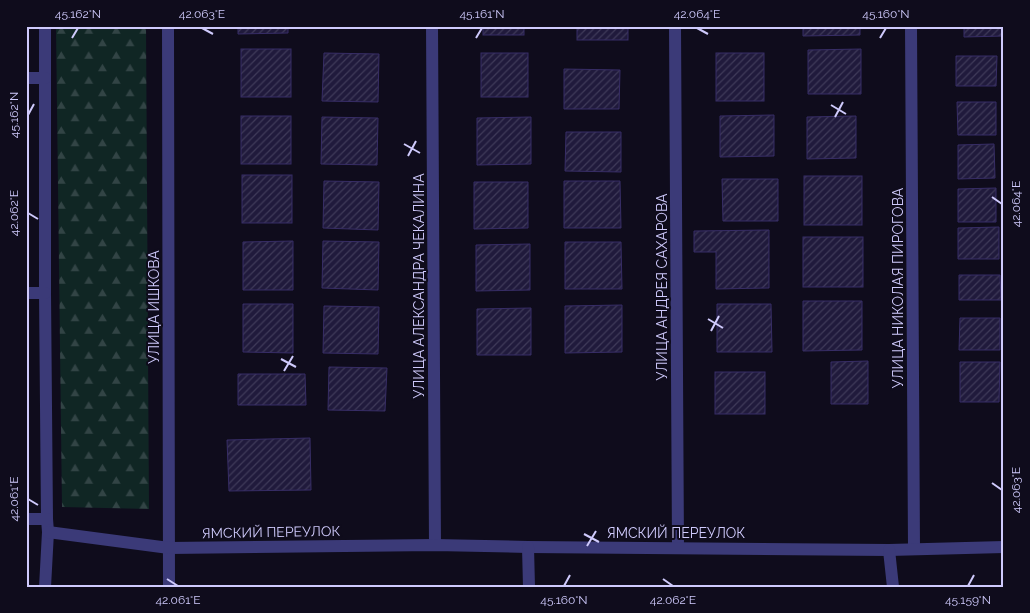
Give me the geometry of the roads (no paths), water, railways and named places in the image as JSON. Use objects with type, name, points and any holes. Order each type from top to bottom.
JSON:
[{"type":"street","points":[[45,26],[45,293],[48,532],[45,587]]},
{"type":"street","name":"УЛИЦА ИШКОВА","points":[[168,26],[169,587]]},
{"type":"street","name":"УЛИЦА АЛЕКСАНДРА ЧЕКАЛИНА","points":[[432,26],[436,545]]},
{"type":"street","name":"УЛИЦА АНДРЕЯ САХАРОВА","points":[[675,26],[678,548]]},
{"type":"street","name":"УЛИЦА НИКОЛАЯ ПИРОГОВА","points":[[911,26],[914,549]]},
{"type":"street","points":[[26,78],[45,78]]},
{"type":"street","points":[[26,293],[45,293]]},
{"type":"street","points":[[26,518],[47,519]]},
{"type":"street","name":"ЯМСКИЙ ПЕРЕУЛОК","points":[[48,532],[169,548],[436,545],[889,550],[1004,547]]},
{"type":"street","points":[[528,547],[529,587]]},
{"type":"street","points":[[889,550],[893,587]]}]
